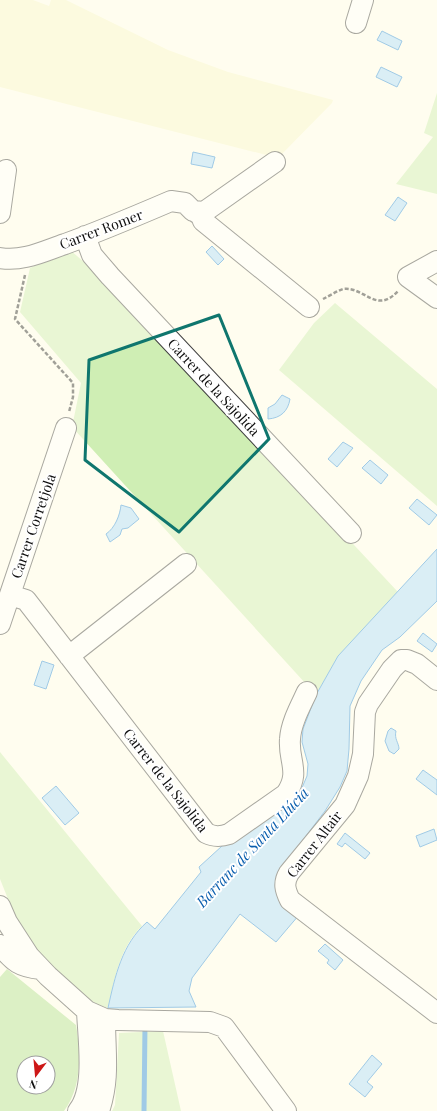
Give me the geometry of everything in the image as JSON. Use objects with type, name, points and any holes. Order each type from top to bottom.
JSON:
[{"type":"street","points":[[356,23],[363,0]]},
{"type":"street","points":[[197,213],[204,212],[275,162]]},
{"type":"street","points":[[0,213],[6,170]]},
{"type":"street","name":"Carrer Romer","points":[[0,258],[10,259],[30,256],[85,236],[171,201],[185,203],[190,209],[200,213],[203,221],[309,307]]},
{"type":"street","name":"Carrer de la Sajolida","points":[[85,236],[92,255],[110,276],[351,534]]},
{"type":"street","points":[[437,261],[408,277],[437,298]]},
{"type":"street","name":"Carrer Corretjola","points":[[0,624],[66,428]]},
{"type":"street","points":[[69,656],[186,564]]},
{"type":"street","name":"Carrer de la Sajolida","points":[[10,594],[26,600],[206,833],[216,837],[229,834],[286,794],[291,787],[294,774],[290,752],[290,738],[294,721],[307,692]]},
{"type":"street","name":"Carrer Altair","points":[[437,680],[417,664],[406,660],[397,663],[383,681],[372,696],[365,712],[363,754],[358,776],[352,792],[345,805],[289,873],[285,880],[284,887],[290,900],[437,1012]]},
{"type":"street","points":[[0,906],[19,942],[42,969],[87,1011],[112,1019],[210,1022],[224,1027],[286,1111]]},
{"type":"street","points":[[0,945],[15,961],[25,968],[42,969]]},
{"type":"street","points":[[78,1111],[82,1107],[89,1073],[87,1011]]},
{"type":"street","points":[[99,1111],[104,1098],[112,1019]]},
{"type":"path","points":[[30,256],[15,319],[73,383],[73,397],[66,428]]},
{"type":"path","points":[[309,307],[343,290],[356,290],[368,299],[379,301],[392,297],[408,277]]},
{"type":"highlighted area","points":[[219,315],[269,439],[179,532],[85,460],[89,360]]},
{"type":"green space","points":[[0,0],[33,0],[49,6],[51,0],[66,0],[168,50],[228,72],[333,100],[332,103],[278,158],[0,87]]},
{"type":"green space","points":[[437,93],[437,194],[396,184],[433,137],[424,133]]},
{"type":"green space","points":[[70,250],[112,286],[398,592],[338,656],[316,695],[72,427],[81,383],[20,312],[30,268]]},
{"type":"green space","points":[[335,303],[437,389],[437,506],[279,370],[314,323]]},
{"type":"green space","points":[[0,752],[142,926],[134,934],[123,954],[108,1008],[96,1004],[67,983],[23,935],[0,879]]},
{"type":"green space","points":[[7,969],[76,1025],[79,1047],[79,1070],[70,1102],[64,1111],[0,1111],[0,977]]},
{"type":"green space","points":[[163,1031],[181,1111],[112,1111],[115,1105],[119,1033]]},
{"type":"water","points":[[382,31],[402,41],[398,50],[377,40]]},
{"type":"water","points":[[381,67],[402,77],[397,87],[376,77]]},
{"type":"water","points":[[193,152],[215,157],[212,168],[191,164]]},
{"type":"water","points":[[398,197],[407,203],[395,221],[385,215]]},
{"type":"water","points":[[212,246],[224,259],[218,265],[206,252]]},
{"type":"water","points":[[282,395],[290,399],[288,407],[277,417],[268,419],[268,408],[275,404]]},
{"type":"water","points":[[343,442],[353,448],[337,467],[328,459]]},
{"type":"water","points":[[370,460],[388,475],[381,484],[362,468]]},
{"type":"water","points":[[417,499],[437,515],[429,525],[409,508]]},
{"type":"water","points":[[121,505],[131,508],[139,519],[128,528],[122,529],[120,535],[110,542],[106,534],[116,521],[120,513]]},
{"type":"water","points":[[437,549],[437,601],[400,637],[382,650],[361,681],[350,706],[347,771],[340,787],[325,811],[280,870],[299,915],[276,942],[240,914],[192,978],[189,991],[196,1007],[108,1008],[121,961],[131,940],[138,931],[147,922],[155,929],[201,872],[199,867],[222,846],[283,805],[301,790],[307,776],[308,764],[302,742],[303,729],[316,695],[338,656]]},
{"type":"water","points":[[423,633],[437,644],[432,652],[417,641]]},
{"type":"water","points":[[42,661],[54,665],[46,689],[34,685]]},
{"type":"water","points":[[391,728],[396,731],[399,747],[394,754],[389,751],[385,741],[388,731]]},
{"type":"water","points":[[423,770],[437,780],[437,795],[416,779]]},
{"type":"water","points":[[56,786],[79,813],[65,825],[42,798]]},
{"type":"water","points":[[434,829],[437,840],[420,847],[416,836]]},
{"type":"water","points":[[345,833],[370,853],[365,859],[345,843],[342,847],[337,844]]},
{"type":"water","points":[[325,944],[343,960],[335,970],[327,963],[329,960],[318,951]]},
{"type":"water","points":[[372,1055],[382,1064],[367,1082],[373,1087],[365,1097],[349,1084]]},
{"type":"waterway","name":"Barranc de Santa Llúcia","points":[[144,1111],[145,1025]]}]
